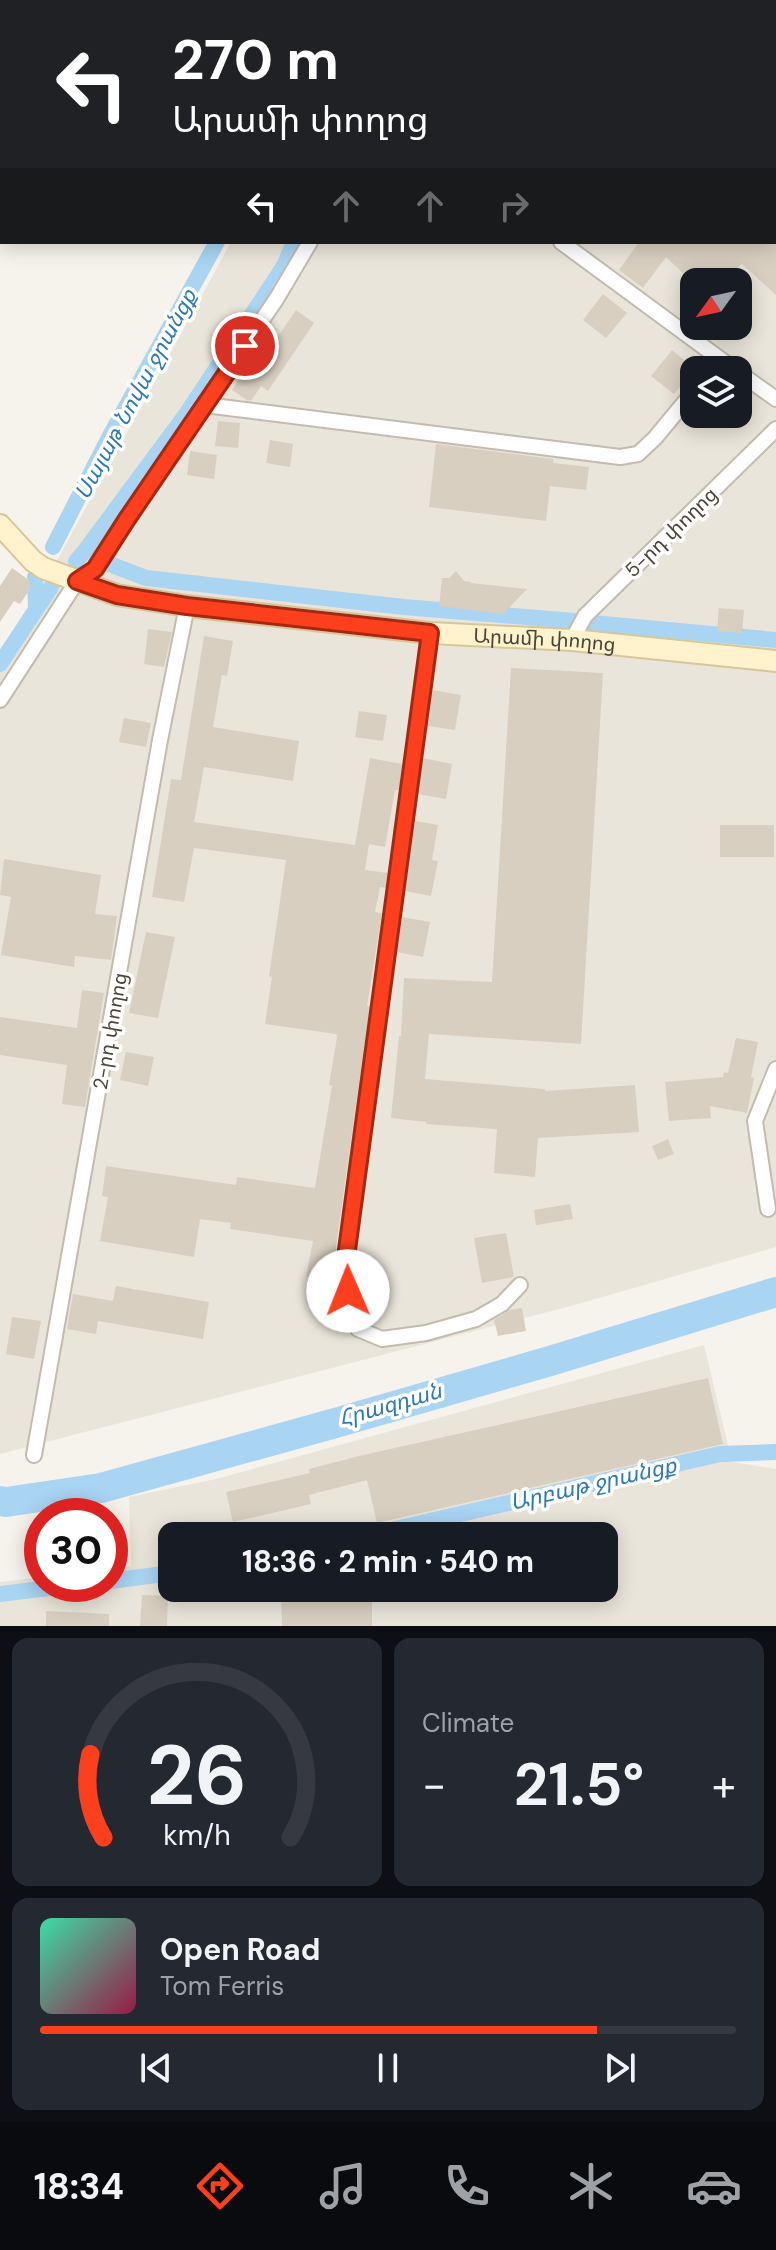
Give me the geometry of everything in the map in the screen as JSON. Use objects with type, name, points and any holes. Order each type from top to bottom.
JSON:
[{"type":"main road","name":"Արամի փողոց","points":[[0,525],[43,568],[117,595],[187,606],[430,633],[572,640],[776,661]]},
{"type":"street","points":[[0,700],[77,581],[95,569],[277,298],[309,244]]},
{"type":"street","points":[[571,245],[705,356]]},
{"type":"street","points":[[752,382],[776,399]]},
{"type":"street","points":[[205,405],[620,457],[638,454],[680,408]]},
{"type":"street","name":"5-րդ փողոց","points":[[572,640],[585,616],[776,429]]},
{"type":"street","name":"2-րդ փողոց","points":[[34,1455],[160,740],[187,606]]},
{"type":"street","points":[[430,633],[347,1250],[348,1291],[358,1329],[382,1339],[426,1333],[476,1319],[502,1304],[520,1285]]},
{"type":"street","points":[[768,1209],[755,1121],[776,1069]]},
{"type":"shaded area","points":[[230,244],[776,244],[776,1247],[571,1306],[0,1454],[0,656],[60,555]]},
{"type":"shaded area","points":[[704,1345],[732,1462],[776,1469],[776,1626],[0,1626],[0,1582],[24,1579],[24,1602],[128,1602],[128,1566],[131,1566],[129,1497],[216,1479]]},
{"type":"building","points":[[638,244],[776,244],[776,295],[752,273],[752,268],[742,264],[737,268],[680,268],[680,270],[666,257],[643,288],[619,270]]},
{"type":"building","points":[[603,294],[627,313],[606,338],[583,320]]},
{"type":"building","points":[[296,310],[314,323],[268,391],[261,386],[251,401],[247,400],[232,390],[242,374],[249,379]]},
{"type":"building","points":[[672,350],[680,357],[680,387],[674,394],[651,376]]},
{"type":"building","points":[[218,421],[240,423],[238,448],[215,446]]},
{"type":"building","points":[[270,440],[293,444],[290,467],[266,463]]},
{"type":"building","points":[[436,444],[553,459],[553,463],[589,467],[586,490],[550,486],[546,521],[429,507]]},
{"type":"building","points":[[190,451],[217,455],[214,479],[187,475]]},
{"type":"building","points":[[12,568],[30,581],[30,589],[20,604],[14,601],[0,622],[0,586]]},
{"type":"building","points":[[456,571],[464,581],[471,583],[527,589],[503,614],[439,606],[442,578],[449,578]]},
{"type":"building","points":[[719,608],[744,610],[742,633],[717,631]]},
{"type":"building","points":[[148,629],[172,632],[164,667],[144,664]]},
{"type":"building","points":[[204,636],[233,641],[227,676],[222,675],[213,727],[299,741],[293,781],[204,767],[194,822],[355,845],[370,758],[402,764],[385,847],[369,844],[365,870],[388,873],[386,888],[380,887],[375,912],[382,913],[336,1246],[336,1282],[306,1277],[313,1241],[230,1229],[231,1223],[200,1219],[194,1257],[100,1241],[108,1197],[102,1196],[106,1166],[236,1185],[237,1177],[315,1188],[337,1037],[336,1034],[265,1024],[286,860],[194,848],[184,902],[152,897],[171,779],[181,780]]},
{"type":"building","points":[[511,668],[603,673],[581,1044],[429,1034],[425,1079],[545,1091],[635,1085],[639,1132],[538,1138],[535,1177],[494,1173],[497,1129],[391,1118],[404,978],[492,982]]},
{"type":"building","points":[[432,690],[461,695],[455,730],[428,726]]},
{"type":"building","points":[[359,711],[387,715],[383,741],[355,737]]},
{"type":"building","points":[[124,718],[151,723],[146,747],[119,742]]},
{"type":"building","points":[[423,758],[452,764],[446,799],[418,794]]},
{"type":"building","points":[[415,821],[438,825],[432,860],[438,861],[431,896],[405,891]]},
{"type":"building","points":[[720,825],[774,825],[774,857],[720,857]]},
{"type":"building","points":[[4,859],[101,875],[95,914],[117,916],[111,960],[75,956],[74,967],[1,955],[11,897],[0,895]]},
{"type":"building","points":[[402,917],[430,922],[423,957],[397,952]]},
{"type":"building","points":[[146,932],[175,937],[158,1018],[129,1013]]},
{"type":"building","points":[[82,990],[104,993],[85,1107],[62,1104],[67,1065],[0,1055],[0,1017],[77,1028]]},
{"type":"building","points":[[736,1038],[758,1042],[747,1113],[710,1106],[711,1118],[669,1121],[665,1082],[723,1077],[724,1072],[728,1073]]},
{"type":"building","points":[[126,1052],[154,1057],[148,1086],[120,1080]]},
{"type":"building","points":[[668,1139],[674,1154],[658,1160],[652,1146]]},
{"type":"building","points":[[570,1204],[573,1219],[536,1225],[534,1210]]},
{"type":"building","points":[[506,1233],[514,1277],[482,1283],[474,1238]]},
{"type":"building","points":[[116,1286],[209,1302],[203,1339],[98,1321],[96,1334],[67,1329],[73,1294],[113,1301]]},
{"type":"building","points":[[522,1308],[526,1331],[498,1336],[494,1320],[510,1310]]},
{"type":"building","points":[[12,1317],[41,1321],[34,1359],[6,1354]]},
{"type":"building","points":[[708,1378],[723,1444],[381,1522],[377,1522],[367,1480],[309,1495],[311,1504],[233,1522],[226,1492],[310,1473],[309,1469]]},
{"type":"building","points":[[142,1595],[158,1596],[158,1602],[168,1602],[167,1626],[140,1626]]},
{"type":"building","points":[[281,1602],[372,1602],[372,1626],[282,1626]]},
{"type":"building","points":[[46,1611],[109,1614],[109,1626],[46,1626]]},
{"type":"waterway","name":"Սայաթ Նովա ջրանցք","points":[[53,547],[112,432],[216,244]]},
{"type":"waterway","name":"Սայաթ Նովա ջրանցք","points":[[76,561],[187,413],[284,266],[293,244]]},
{"type":"waterway","points":[[104,562],[146,578],[404,607],[574,621]]},
{"type":"waterway","name":"Սայաթ Նովա ջրանցք","points":[[35,577],[36,608]]},
{"type":"waterway","name":"Սայաթ Նովա ջրանցք","points":[[0,664],[51,587]]},
{"type":"waterway","points":[[592,623],[776,640]]},
{"type":"waterway","name":"Հրազդան","points":[[0,1501],[101,1488],[550,1361],[776,1292]]},
{"type":"waterway","name":"Արբաթ ջրանցք","points":[[426,1522],[720,1454],[776,1452]]},
{"type":"waterway","name":"Արբաթ ջրանցք","points":[[128,1579],[158,1575]]},
{"type":"waterway","name":"Արբաթ ջրանցք","points":[[0,1594],[24,1591]]},
{"type":"route","points":[[245,346],[95,569],[77,581],[117,595],[187,606],[430,633],[347,1250],[348,1291]]}]
